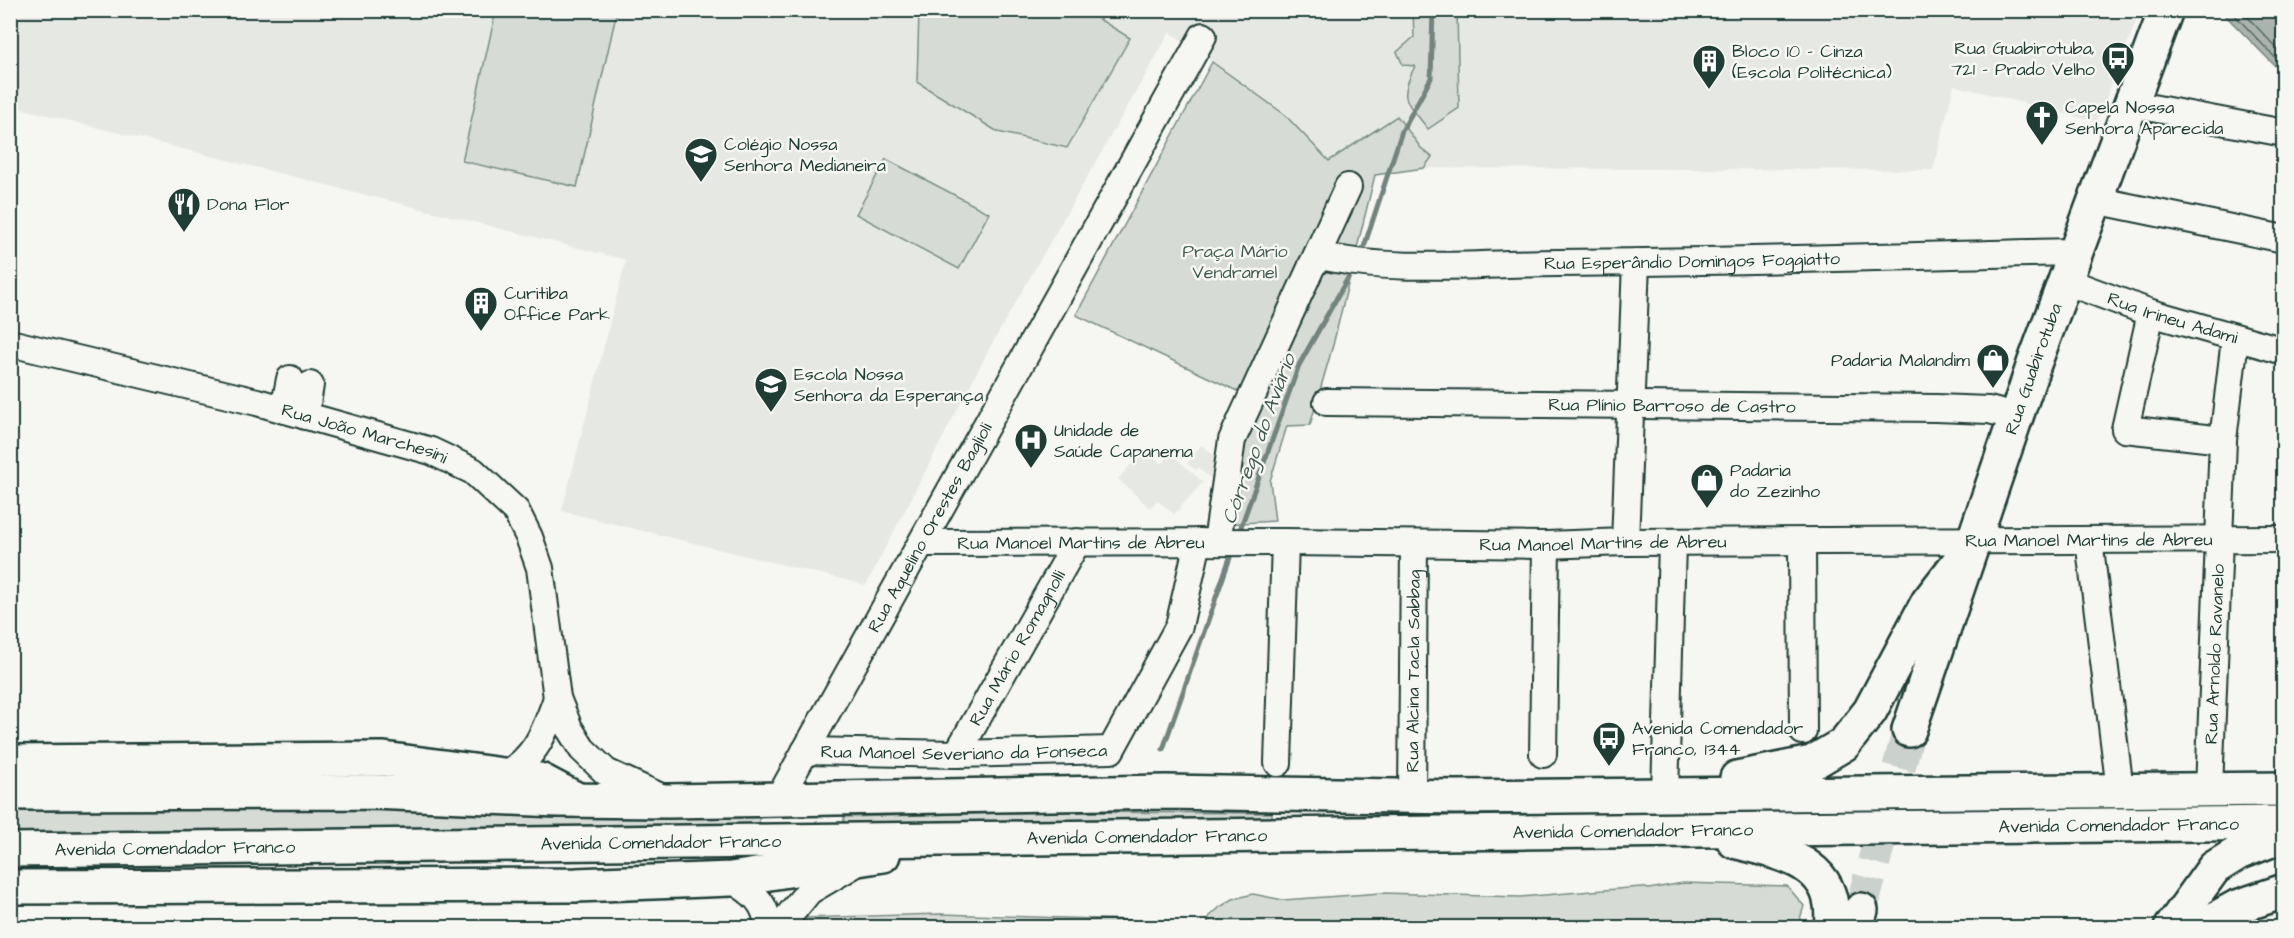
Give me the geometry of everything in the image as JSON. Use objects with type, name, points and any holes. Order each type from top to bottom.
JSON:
[{"type":"main road","name":"Rua Guabirotuba","points":[[1909,730],[1976,540],[2016,417],[2166,10]]},
{"type":"main road","points":[[1678,795],[1737,778],[1812,763],[1844,744],[1870,711],[1928,602],[1976,540]]},
{"type":"main road","name":"Avenida Comendador Franco","points":[[10,762],[384,759],[510,774],[540,780],[578,800]]},
{"type":"main road","name":"Avenida Comendador Franco","points":[[10,793],[372,792],[668,801],[1192,791],[1412,797],[2283,789]]},
{"type":"main road","name":"Avenida Comendador Franco","points":[[10,850],[2283,823]]},
{"type":"main road","points":[[1695,830],[1785,854],[1804,863],[1828,888],[1831,927]]},
{"type":"main road","points":[[2170,927],[2214,868],[2238,853],[2283,835]]},
{"type":"main road","points":[[10,887],[399,884],[508,886],[731,879],[865,860],[957,838]]},
{"type":"main road","points":[[469,844],[585,863],[628,882]]},
{"type":"main road","points":[[2199,927],[2238,907],[2283,891]]},
{"type":"street","name":"Rua Aquelino Orestes Baglioli","points":[[778,800],[1203,36]]},
{"type":"street","points":[[2131,104],[2283,133]]},
{"type":"street","name":"Rua Manoel Severiano da Fonseca","points":[[805,752],[957,754],[1112,750],[1179,626],[1214,542],[1232,440],[1348,187]]},
{"type":"street","points":[[2095,200],[2283,239]]},
{"type":"street","name":"Rua Esperândio Domingos Foggiatto","points":[[1312,265],[1322,256],[1355,263],[2070,267]]},
{"type":"street","points":[[1625,542],[1628,406],[1636,263]]},
{"type":"street","name":"Rua Irineu Adami","points":[[2070,267],[2151,313],[2283,351]]},
{"type":"street","points":[[2151,313],[2126,429],[2223,440]]},
{"type":"street","name":"Rua Arnoldo Ravanelo","points":[[2209,789],[2221,540],[2223,440],[2235,339]]},
{"type":"street","name":"Rua João Marchesini","points":[[10,342],[295,413],[431,451],[473,471],[516,511],[529,537],[540,568],[557,698],[569,728],[596,765],[668,801]]},
{"type":"street","points":[[295,413],[300,382]]},
{"type":"street","name":"Rua Plínio Barroso de Castro","points":[[1327,402],[1936,408],[1989,410],[2016,417]]},
{"type":"street","name":"Rua Manoel Martins de Abreu","points":[[922,543],[1277,542],[1546,545],[1625,542],[1802,543],[2283,539]]},
{"type":"street","points":[[2089,540],[2120,790]]},
{"type":"street","name":"Rua Mário Romagnolli","points":[[957,754],[1077,542]]},
{"type":"street","points":[[1277,542],[1278,762]]},
{"type":"street","points":[[1672,543],[1678,795]]},
{"type":"street","points":[[1802,543],[1803,731]]},
{"type":"street","name":"Rua Alcina Tacla Sabbag","points":[[1412,797],[1414,545]]},
{"type":"street","points":[[1543,754],[1546,545]]},
{"type":"street","name":"Rua João Marchesini","points":[[471,795],[510,774],[530,757],[545,732],[557,698]]},
{"type":"street","points":[[779,927],[809,891],[831,876],[865,860]]},
{"type":"street","points":[[731,879],[754,893],[763,905],[768,927]]},
{"type":"shaded area","points":[[11,10],[2140,11],[2097,122],[1954,85],[1933,170],[1424,168],[1346,179],[1284,114],[1170,32],[989,349],[866,585],[562,511],[626,260],[11,106]]},
{"type":"shaded area","points":[[1201,445],[1227,466],[1215,482],[1198,468],[1196,470],[1187,464]]},
{"type":"shaded area","points":[[1145,449],[1162,464],[1171,454],[1203,482],[1174,514],[1157,500],[1150,508],[1118,479]]},
{"type":"green space","points":[[496,11],[617,11],[577,187],[462,161]]},
{"type":"green space","points":[[919,11],[1086,11],[1130,38],[1067,148],[998,132],[917,82]]},
{"type":"green space","points":[[1413,11],[1457,11],[1459,108],[1428,129],[1407,100],[1406,87],[1415,66],[1403,65],[1397,52],[1414,37]]},
{"type":"green space","name":"Praça Mário Vendramel","points":[[1212,62],[1284,114],[1329,161],[1397,116],[1421,148],[1432,157],[1424,168],[1375,175],[1333,345],[1310,425],[1287,426],[1270,481],[1275,521],[1225,524],[1254,399],[1076,315]]},
{"type":"green space","points":[[886,159],[989,213],[959,269],[856,214]]},
{"type":"green space","points":[[351,806],[759,815],[760,834],[11,836],[10,808]]},
{"type":"green space","points":[[1046,812],[1272,813],[1272,823],[843,831],[844,817]]},
{"type":"green space","points":[[1683,883],[1787,886],[1804,906],[1797,928],[1251,927],[1254,922],[1207,927],[1209,917],[1220,907],[1233,899],[1253,894],[1283,900],[1382,893],[1520,897],[1641,887],[1649,889]]},
{"type":"green space","points":[[941,914],[1131,920],[1147,923],[1149,927],[795,928],[801,918]]},
{"type":"water","points":[[2221,11],[2273,11],[2283,26],[2283,74]]},
{"type":"waterway","name":"Córrego do Aviário","points":[[1361,256],[1402,131],[1431,78],[1433,10]]},
{"type":"waterway","name":"Córrego do Aviário","points":[[1238,535],[1299,365],[1353,269]]},
{"type":"waterway","name":"Córrego do Aviário","points":[[1163,749],[1233,549]]},
{"type":"tunnel","points":[[1861,910],[1909,730]]},
{"type":"place","name":"Rua Guabirotuba, 721 - Prado Velho","points":[[2118,87]]},
{"type":"place","name":"Bloco 10 - Cinza (Escola Politécnica)","points":[[1709,90]]},
{"type":"place","name":"Capela Nossa Senhora Aparecida","points":[[2042,146]]},
{"type":"place","name":"Colégio Nossa Senhora Medianeira","points":[[701,183]]},
{"type":"place","name":"Dona Flor","points":[[184,233]]},
{"type":"place","name":"Curitiba Office Park","points":[[481,332]]},
{"type":"place","name":"Padaria Malandim","points":[[1993,389]]},
{"type":"place","name":"Escola Nossa Senhora da Esperança","points":[[771,413]]},
{"type":"place","name":"Unidade de Saúde Capanema","points":[[1031,469]]},
{"type":"place","name":"Padaria do Zezinho","points":[[1707,509]]},
{"type":"place","name":"Avenida Comendador Franco, 1344","points":[[1609,767]]}]
